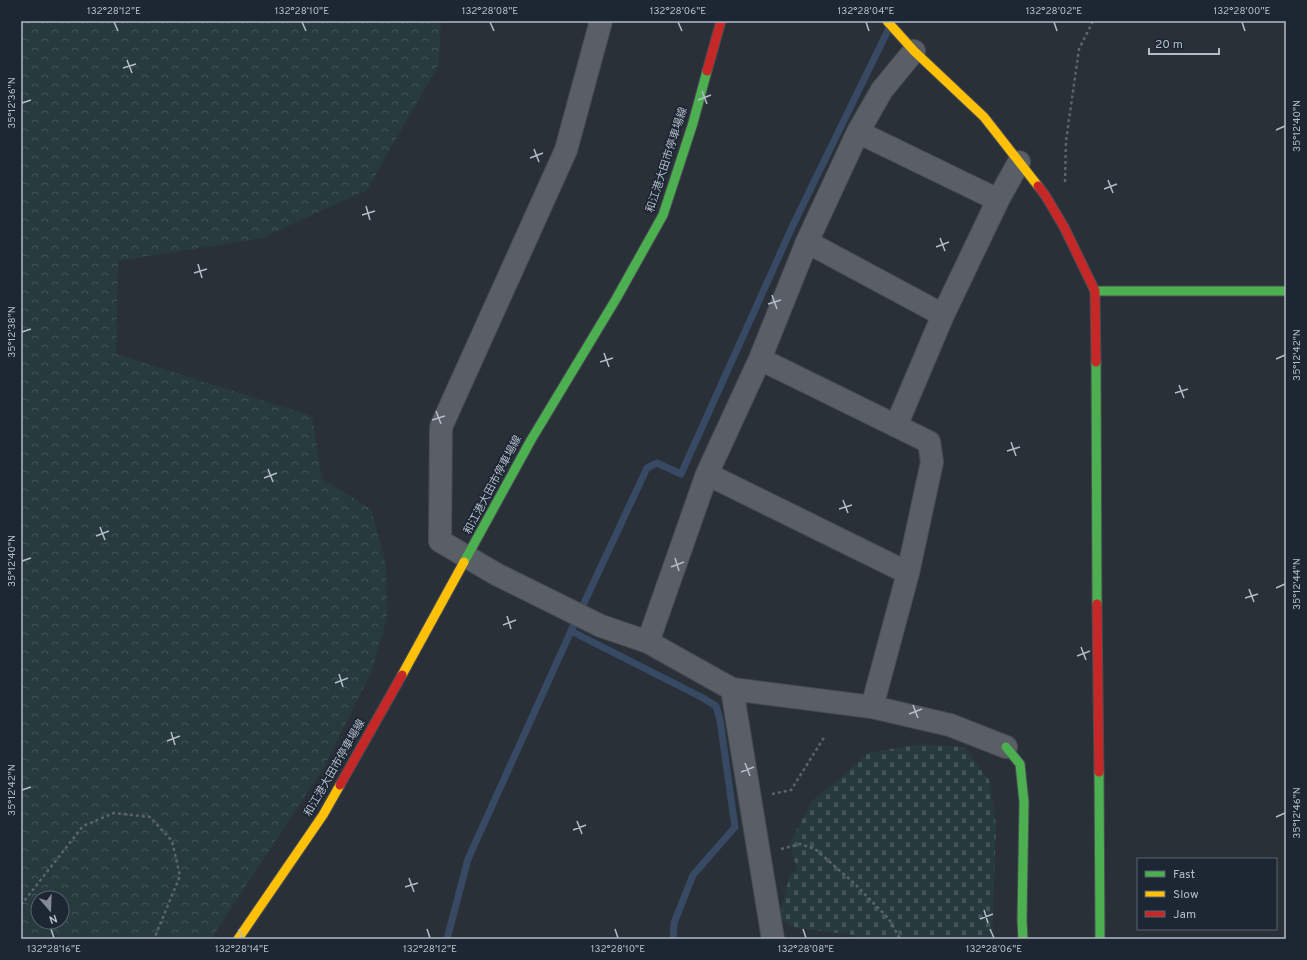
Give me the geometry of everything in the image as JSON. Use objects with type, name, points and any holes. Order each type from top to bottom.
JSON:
[{"type":"street","points":[[601,21],[566,150],[441,427],[440,541],[496,574],[601,626],[648,642],[732,689],[872,707],[950,725],[1006,747],[1020,764],[1024,802],[1023,939]]},
{"type":"street","name":"和江港大田市停車場線","points":[[238,939],[323,815],[468,557],[531,440],[616,299],[663,215],[693,123],[721,21]]},
{"type":"street","points":[[887,21],[914,51],[984,117],[1045,195],[1064,227],[1095,291],[1100,939]]},
{"type":"street","points":[[648,642],[707,474],[760,359],[807,242],[858,132],[882,90],[914,51]]},
{"type":"street","points":[[858,132],[998,200]]},
{"type":"street","points":[[896,426],[944,315],[998,200],[1019,162]]},
{"type":"street","points":[[807,242],[944,315]]},
{"type":"street","points":[[1095,291],[1286,291]]},
{"type":"street","points":[[760,359],[929,442],[932,462],[908,574],[872,707]]},
{"type":"street","points":[[707,474],[908,574]]},
{"type":"street","points":[[732,689],[773,939]]},
{"type":"path","points":[[1065,188],[1066,141],[1079,49],[1093,21]]},
{"type":"path","points":[[750,798],[791,790],[825,736]]},
{"type":"path","points":[[21,905],[83,826],[114,813],[150,817],[172,841],[180,876],[154,939]]},
{"type":"path","points":[[760,855],[800,844],[815,849],[854,883],[889,919],[900,939]]},
{"type":"green space","points":[[21,21],[441,21],[439,64],[367,190],[262,238],[118,261],[116,354],[312,416],[322,479],[371,509],[386,565],[387,618],[372,670],[324,767],[211,939],[21,939]]},
{"type":"green space","points":[[921,744],[964,747],[989,780],[996,825],[992,939],[856,939],[854,935],[797,928],[779,919],[790,874],[797,870],[790,843],[813,800],[842,777],[868,753]]},
{"type":"waterway","points":[[447,939],[468,859],[571,631],[647,468],[657,463],[681,474],[793,225],[889,28]]},
{"type":"waterway","points":[[571,631],[716,706],[720,720],[735,827],[693,875],[674,923],[673,939]]},
{"type":"traffic: fast","points":[[464,562],[531,440],[616,299],[663,215],[693,123],[707,71]]},
{"type":"traffic: fast","points":[[1095,291],[1286,291]]},
{"type":"traffic: fast","points":[[1096,362],[1097,604]]},
{"type":"traffic: fast","points":[[1006,747],[1020,764],[1024,802],[1023,939]]},
{"type":"traffic: fast","points":[[1099,772],[1100,939]]},
{"type":"traffic: slow","points":[[887,21],[914,51],[984,117],[1038,186]]},
{"type":"traffic: slow","points":[[402,675],[464,562]]},
{"type":"traffic: slow","points":[[238,939],[323,815],[340,785]]},
{"type":"traffic: jam","points":[[707,71],[721,21]]},
{"type":"traffic: jam","points":[[1038,186],[1064,227],[1095,291],[1096,362]]},
{"type":"traffic: jam","points":[[1097,604],[1099,772]]},
{"type":"traffic: jam","points":[[340,785],[402,675]]}]
